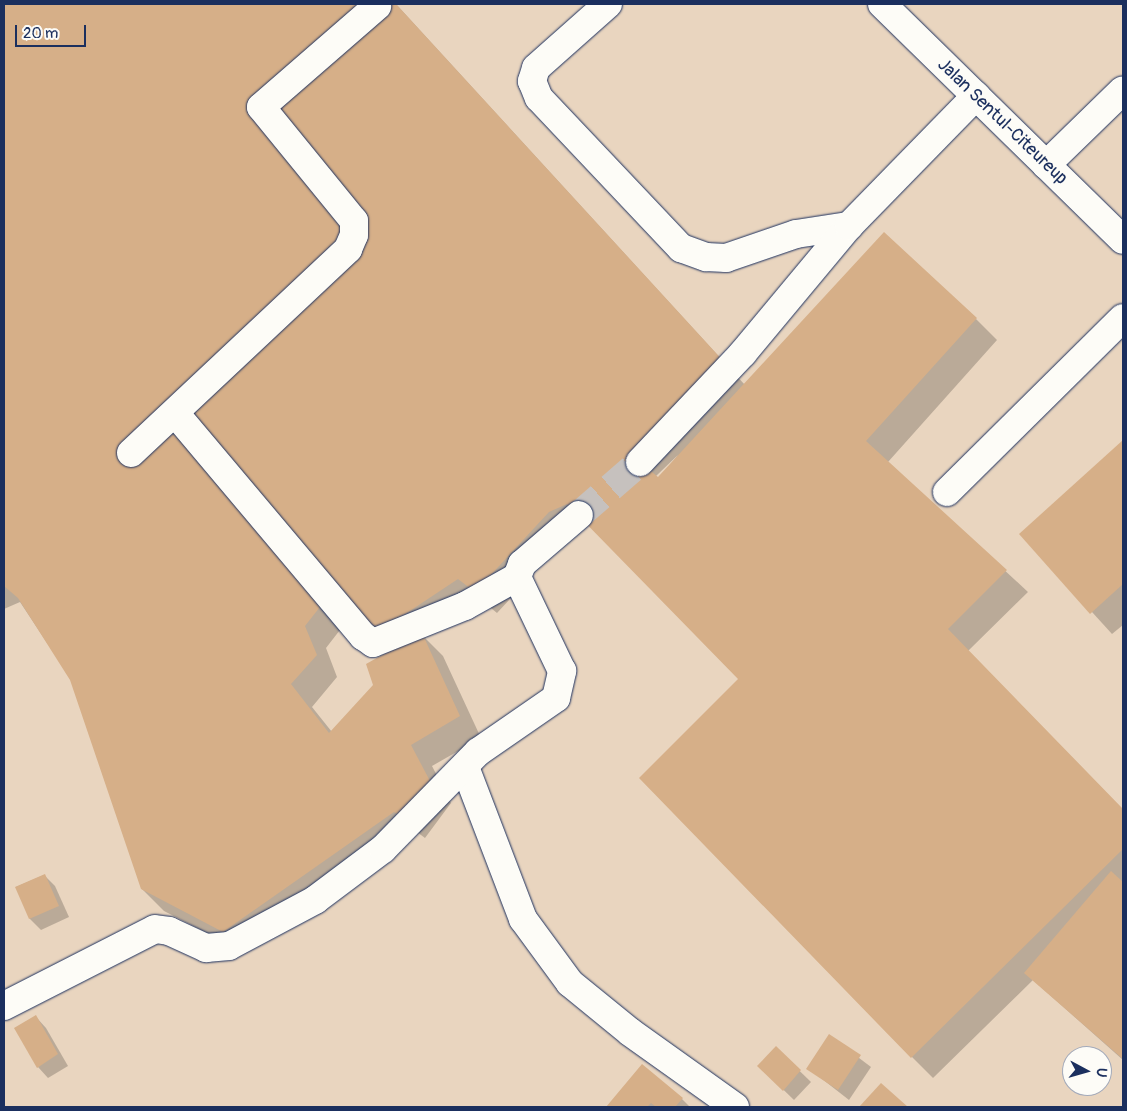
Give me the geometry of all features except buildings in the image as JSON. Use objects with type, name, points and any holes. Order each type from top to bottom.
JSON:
[{"type":"street","points":[[608,4],[536,68],[532,81],[539,98],[680,248],[706,257],[726,258],[796,234],[849,226]]},
{"type":"street","name":"Jalan Sentul-Citeureup","points":[[882,4],[1123,240]]},
{"type":"street","points":[[131,454],[348,249],[354,235],[354,221],[261,107],[377,6]]},
{"type":"street","points":[[1046,165],[1123,90]]},
{"type":"street","points":[[640,462],[744,353],[849,226],[976,96]]},
{"type":"street","points":[[946,492],[1123,318]]},
{"type":"street","points":[[174,413],[363,636],[373,643],[465,606],[517,577],[522,564],[579,515]]},
{"type":"street","points":[[4,1006],[156,929],[169,931],[206,948],[229,946],[315,900],[376,856],[465,768],[478,752],[556,698],[562,681],[562,670],[517,577]]},
{"type":"street","points":[[465,768],[523,920],[570,983],[630,1032],[735,1107]]},
{"type":"shaded area","points":[[4,4],[1123,4],[1123,1107],[4,1107]]},
{"type":"tunnel","points":[[579,515],[640,462]]}]
